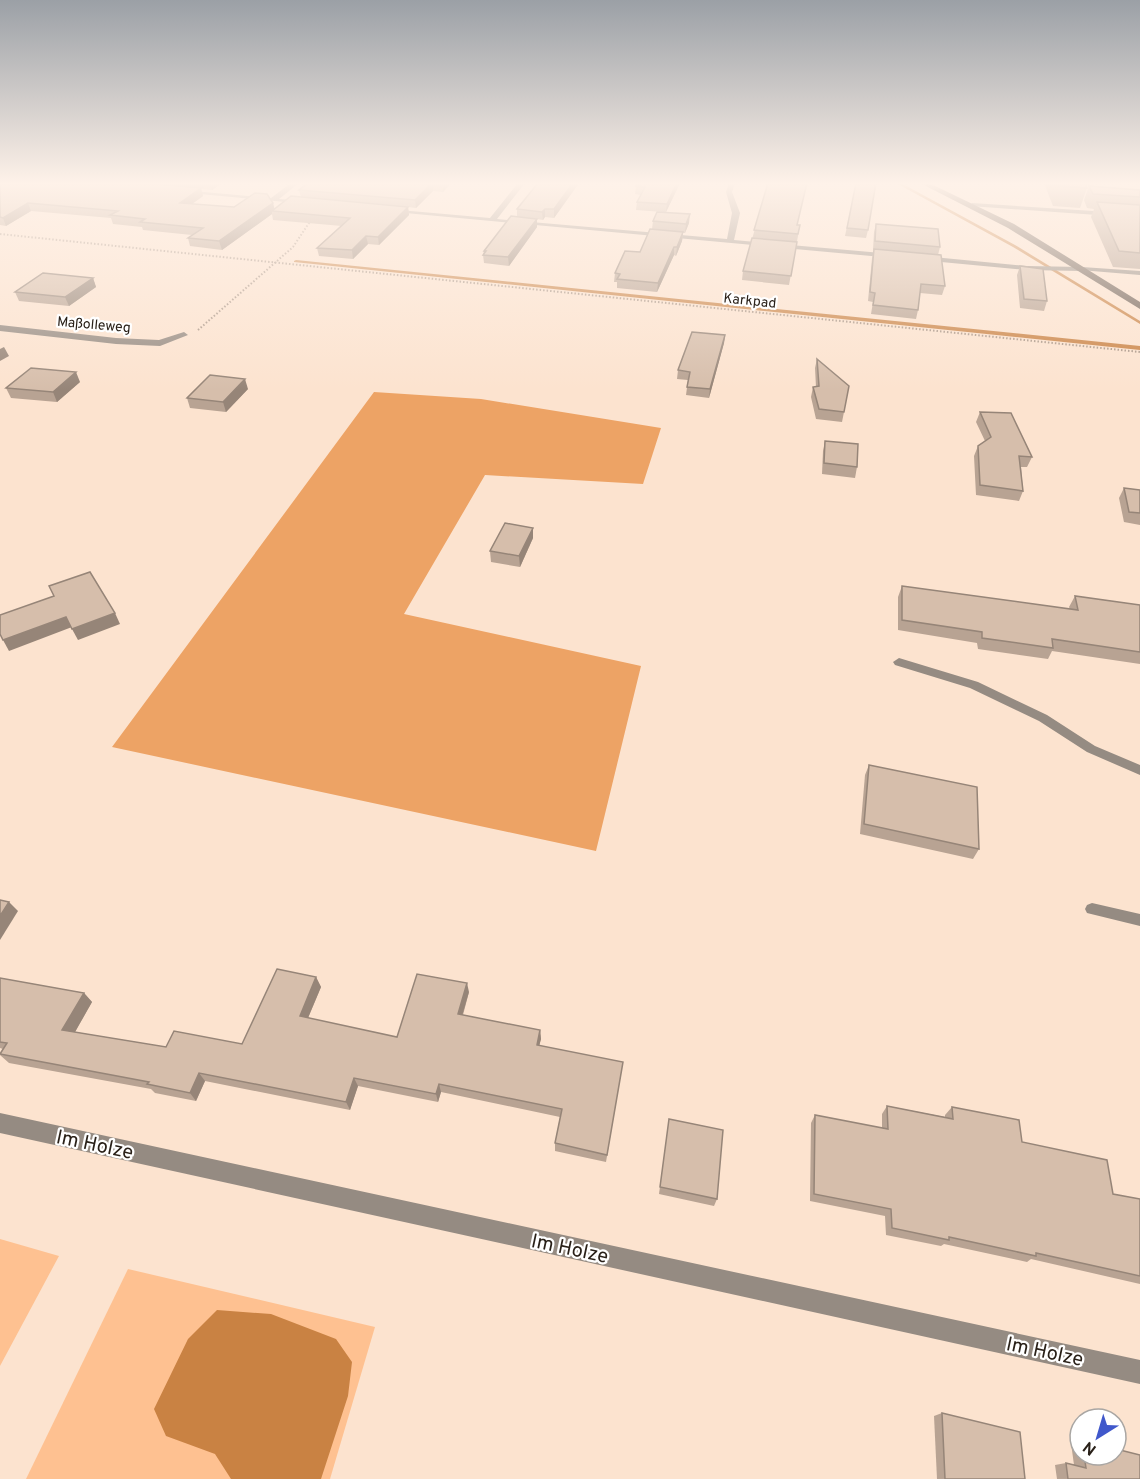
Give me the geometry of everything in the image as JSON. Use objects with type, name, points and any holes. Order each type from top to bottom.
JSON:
[{"type":"main road","points":[[1054,252],[1140,306]]},
{"type":"street","points":[[855,252],[900,256]]},
{"type":"street","points":[[912,257],[1027,268],[1082,269]]},
{"type":"street","name":"Maßolleweg","points":[[0,328],[116,341],[160,343],[184,335]]},
{"type":"street","name":"Im Holze","points":[[0,1123],[1140,1372]]},
{"type":"lane","points":[[1082,269],[1140,273]]},
{"type":"lane","points":[[899,662],[974,685],[1043,718],[1091,749],[1140,770]]},
{"type":"lane","points":[[1092,909],[1140,920]]},
{"type":"path","name":"Karkpad","points":[[185,252],[1140,352]]},
{"type":"path","points":[[184,335],[195,332],[287,252]]},
{"type":"shaded area","points":[[374,392],[481,399],[661,428],[643,484],[485,475],[404,614],[641,666],[596,851],[112,747]]},
{"type":"shaded area","points":[[0,1239],[59,1256],[0,1366]]},
{"type":"shaded area","points":[[128,1269],[375,1327],[330,1479],[26,1479]]},
{"type":"shaded area","points":[[217,1310],[271,1314],[336,1339],[352,1362],[348,1396],[321,1479],[231,1479],[215,1454],[166,1436],[154,1409],[188,1339]]},
{"type":"building","points":[[485,252],[512,252],[508,257],[483,255]]},
{"type":"building","points":[[625,252],[672,252],[658,283],[617,279],[620,274],[615,273]]},
{"type":"building","points":[[748,252],[795,252],[791,276],[743,271]]},
{"type":"building","points":[[874,252],[941,255],[945,286],[921,284],[918,310],[873,305],[875,293],[870,292]]},
{"type":"building","points":[[1020,266],[1043,269],[1047,301],[1024,299]]},
{"type":"building","points":[[43,273],[93,278],[65,297],[15,292]]},
{"type":"building","points":[[692,332],[725,335],[710,389],[687,387],[690,372],[678,370]]},
{"type":"building","points":[[817,359],[849,386],[844,412],[819,409],[813,387],[819,386]]},
{"type":"building","points":[[31,368],[76,372],[53,392],[6,388]]},
{"type":"building","points":[[210,375],[245,379],[223,402],[187,398]]},
{"type":"building","points":[[980,412],[1011,413],[1032,457],[1019,456],[1023,491],[980,485],[978,446],[991,437]]},
{"type":"building","points":[[825,441],[858,444],[857,467],[824,463]]},
{"type":"building","points":[[1124,488],[1140,490],[1140,513],[1129,512]]},
{"type":"building","points":[[505,523],[533,528],[519,556],[490,551]]},
{"type":"building","points":[[90,572],[115,613],[72,629],[66,617],[3,640],[0,634],[0,615],[54,596],[49,586]]},
{"type":"building","points":[[902,586],[1078,610],[1075,596],[1140,605],[1140,652],[1052,639],[1053,648],[982,638],[982,632],[902,620]]},
{"type":"building","points":[[869,765],[977,787],[979,849],[864,824]]},
{"type":"building","points":[[0,900],[9,902],[0,916]]},
{"type":"building","points":[[277,969],[316,977],[300,1016],[397,1037],[417,974],[467,983],[458,1014],[540,1030],[537,1045],[623,1062],[607,1155],[555,1143],[562,1109],[439,1084],[436,1094],[354,1078],[346,1102],[199,1073],[190,1093],[147,1084],[149,1082],[0,1054],[7,1043],[0,1042],[0,978],[84,993],[62,1030],[166,1047],[174,1031],[242,1044]]},
{"type":"building","points":[[887,1106],[953,1119],[952,1107],[1019,1120],[1022,1142],[1107,1160],[1113,1194],[1140,1199],[1140,1276],[1036,1253],[1036,1256],[949,1237],[949,1240],[892,1228],[891,1209],[814,1194],[815,1115],[888,1129]]},
{"type":"building","points":[[669,1119],[723,1130],[717,1199],[660,1187]]},
{"type":"building","points":[[942,1413],[1020,1432],[1025,1479],[945,1479]]},
{"type":"building","points":[[1128,1452],[1140,1455],[1140,1479],[1068,1479],[1066,1463],[1068,1467],[1128,1467]]},
{"type":"waterway","points":[[1024,252],[1140,323]]},
{"type":"waterway","points":[[296,261],[1140,348]]}]
